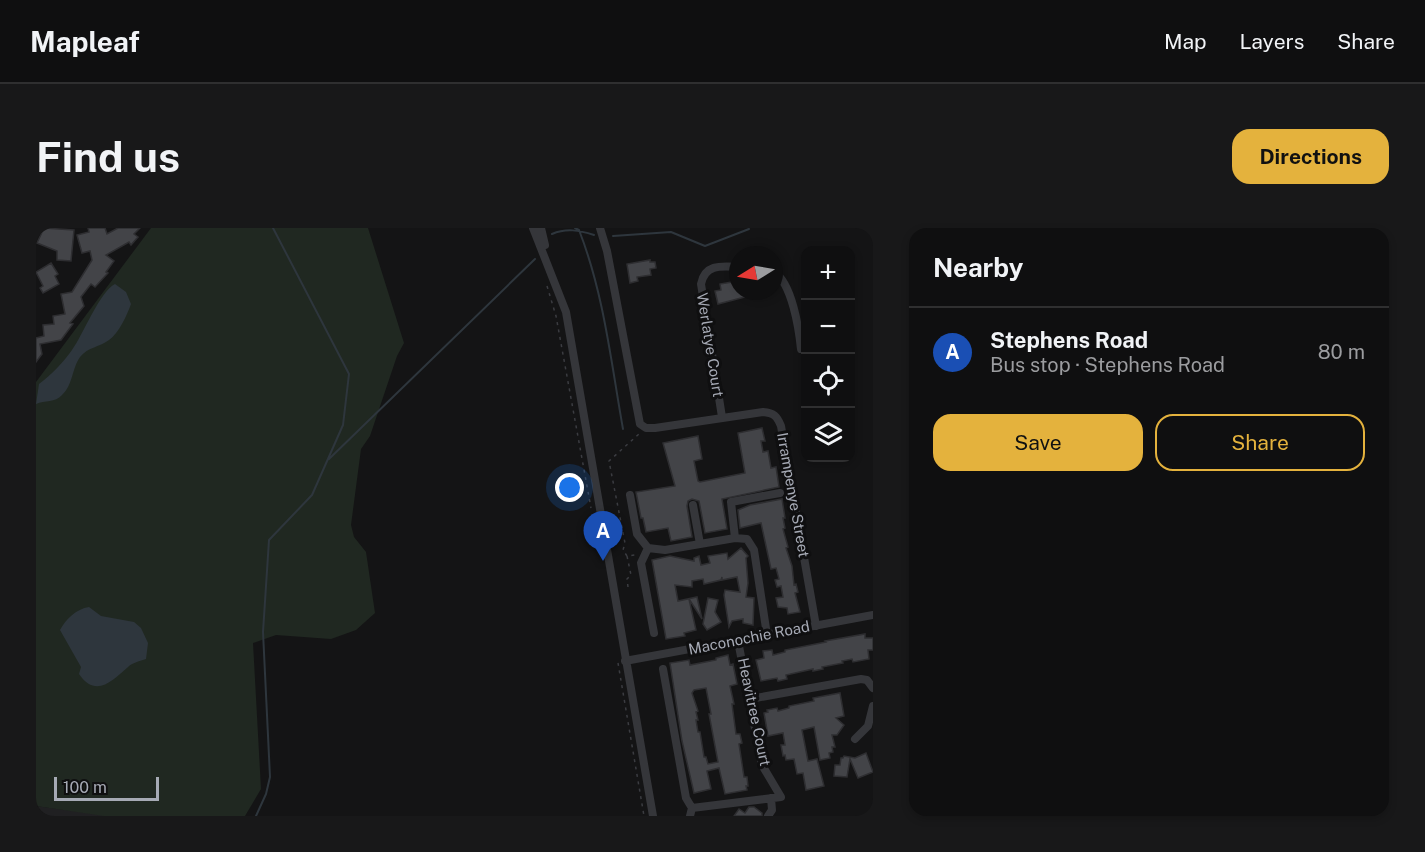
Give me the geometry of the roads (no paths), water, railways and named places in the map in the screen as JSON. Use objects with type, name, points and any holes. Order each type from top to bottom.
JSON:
[{"type":"street","points":[[533,228],[566,312],[621,660],[653,816]]},
{"type":"street","points":[[541,228],[550,268]]},
{"type":"street","name":"Irrampenye Street","points":[[600,228],[607,252],[640,424],[646,428],[763,412],[777,416],[781,426],[816,626]]},
{"type":"street","name":"Werlatye Court","points":[[722,417],[701,284],[702,277],[708,269],[718,266],[729,267]]},
{"type":"street","points":[[783,278],[799,328],[801,349]]},
{"type":"street","points":[[735,538],[731,502],[780,493]]},
{"type":"street","points":[[630,495],[637,534],[646,553]]},
{"type":"street","points":[[693,505],[700,544]]},
{"type":"street","points":[[646,553],[735,538],[747,539],[754,550],[767,635]]},
{"type":"street","points":[[646,553],[641,563],[654,633]]},
{"type":"street","name":"Maconochie Road","points":[[621,660],[738,641],[873,615]]},
{"type":"street","name":"Heavitree Court","points":[[738,641],[762,765],[781,797],[771,798]]},
{"type":"street","points":[[663,669],[686,798],[691,812],[771,798],[772,810],[768,816]]},
{"type":"street","points":[[750,699],[861,679],[867,680],[873,688]]},
{"type":"street","points":[[855,739],[868,726],[873,706]]},
{"type":"waterway","points":[[256,816],[266,794],[270,777],[263,632],[269,540],[312,495],[343,425],[349,374],[273,228]]},
{"type":"waterway","points":[[575,228],[579,230],[588,254],[601,303],[623,429]]},
{"type":"waterway","points":[[613,236],[671,232],[705,246],[749,229]]},
{"type":"waterway","points":[[552,234],[573,230],[594,235]]},
{"type":"waterway","points":[[329,459],[535,259]]},
{"type":"place","name":"Stephens Road","points":[[603,561]]}]
